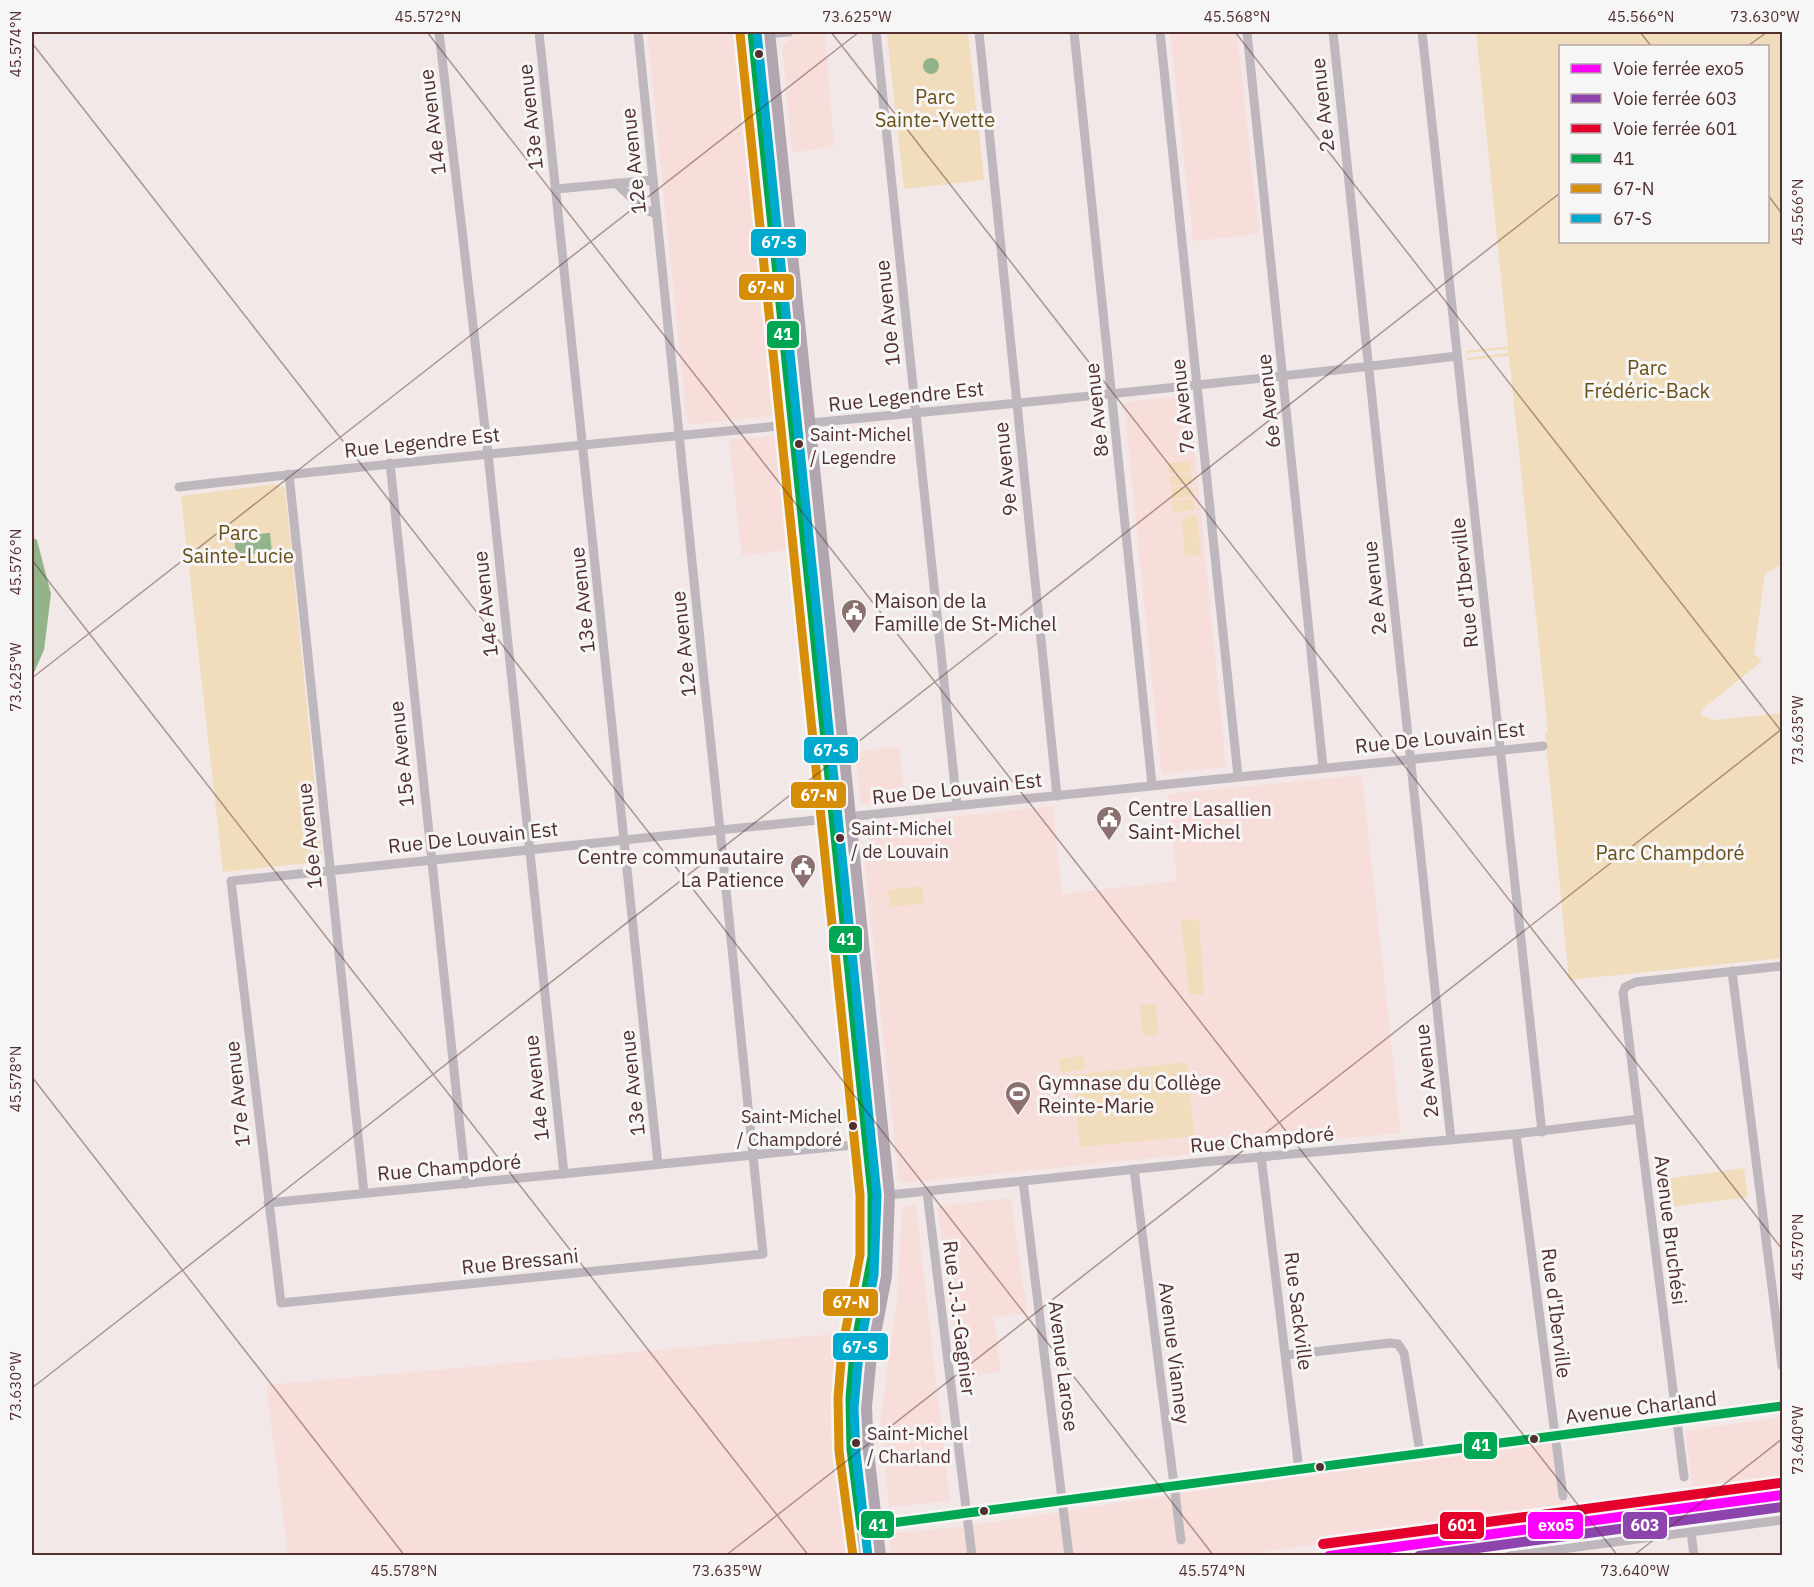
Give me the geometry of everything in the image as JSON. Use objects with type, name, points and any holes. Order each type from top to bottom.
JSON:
[{"type":"main road","points":[[769,32],[889,1195],[886,1276],[871,1355],[866,1396],[867,1443],[880,1556]]},
{"type":"main road","points":[[752,33],[872,1194],[872,1246],[853,1361],[850,1398],[851,1449],[865,1556]]},
{"type":"street","name":"14e Avenue","points":[[439,32],[488,454],[564,1174]]},
{"type":"street","name":"13e Avenue","points":[[539,32],[658,1164]]},
{"type":"street","name":"12e Avenue","points":[[638,32],[763,1254]]},
{"type":"street","points":[[752,33],[789,32]]},
{"type":"street","name":"10e Avenue","points":[[876,32],[957,806]]},
{"type":"street","name":"9e Avenue","points":[[979,32],[1057,795]]},
{"type":"street","name":"8e Avenue","points":[[1074,32],[1152,785]]},
{"type":"street","name":"7e Avenue","points":[[1160,32],[1199,385],[1238,776]]},
{"type":"street","name":"6e Avenue","points":[[1246,32],[1284,376],[1323,766]]},
{"type":"street","name":"2e Avenue","points":[[1333,32],[1451,1140]]},
{"type":"street","name":"Rue d'Iberville","points":[[1422,32],[1542,1132]]},
{"type":"street","points":[[556,189],[652,180]]},
{"type":"street","points":[[616,183],[642,208],[656,214]]},
{"type":"street","name":"Rue Legendre Est","points":[[179,487],[390,463],[1199,385],[1457,356]]},
{"type":"street","name":"15e Avenue","points":[[390,463],[430,860],[466,1184]]},
{"type":"street","name":"16e Avenue","points":[[289,474],[364,1193]]},
{"type":"street","name":"Rue De Louvain Est","points":[[231,881],[1323,766],[1543,746]]},
{"type":"street","name":"17e Avenue","points":[[231,881],[281,1303]]},
{"type":"street","points":[[1782,966],[1732,971],[1782,1366]]},
{"type":"street","name":"Avenue Bruchési","points":[[1684,1477],[1623,1000],[1625,987],[1636,982],[1732,971]]},
{"type":"street","name":"Rue Champdoré","points":[[889,1195],[1260,1156],[1542,1132],[1639,1119]]},
{"type":"street","name":"Rue d'Iberville","points":[[1516,1134],[1563,1496]]},
{"type":"street","name":"Rue Champdoré","points":[[268,1203],[884,1142]]},
{"type":"street","name":"Rue Sackville","points":[[1260,1156],[1287,1355],[1299,1470]]},
{"type":"street","name":"Avenue Vianney","points":[[1134,1169],[1181,1540]]},
{"type":"street","name":"Avenue Larose","points":[[1023,1181],[1070,1556]]},
{"type":"street","name":"Rue J.-J.-Gagnier","points":[[927,1192],[972,1556]]},
{"type":"street","name":"Rue Bressani","points":[[281,1303],[763,1254]]},
{"type":"street","points":[[1287,1355],[1390,1342],[1398,1344],[1404,1353],[1420,1453]]},
{"type":"street","name":"Avenue Charland","points":[[861,1527],[1782,1406]]},
{"type":"street","points":[[1509,1556],[1569,1552],[1782,1520]]},
{"type":"street","points":[[1691,1532],[1694,1556]]},
{"type":"shaded area","points":[[647,32],[741,32],[779,399],[775,400],[776,416],[692,424],[687,422]]},
{"type":"shaded area","points":[[788,32],[825,32],[834,146],[792,153],[782,46],[789,40]]},
{"type":"shaded area","points":[[1170,32],[1237,32],[1259,234],[1193,241]]},
{"type":"shaded area","points":[[928,58],[934,58],[939,66],[937,72],[928,74],[923,69],[923,63]]},
{"type":"shaded area","points":[[1184,396],[1185,404],[1190,404],[1226,767],[1164,774],[1161,771],[1124,405],[1126,402]]},
{"type":"shaded area","points":[[776,435],[783,438],[795,549],[742,556],[729,440]]},
{"type":"shaded area","points":[[270,533],[272,553],[236,556],[234,538]]},
{"type":"shaded area","points":[[32,537],[37,540],[51,594],[44,650],[32,677]]},
{"type":"shaded area","points":[[899,747],[905,800],[866,805],[860,801],[855,751]]},
{"type":"shaded area","points":[[1362,775],[1401,1133],[904,1183],[899,1181],[863,850],[870,849],[867,825],[1053,806],[1062,894],[1177,881],[1168,794]]},
{"type":"shaded area","points":[[1011,1198],[1027,1313],[994,1318],[1001,1371],[961,1378],[937,1206]]},
{"type":"shaded area","points":[[916,1205],[950,1501],[889,1507],[880,1423],[897,1301],[902,1207]]},
{"type":"shaded area","points":[[847,1333],[838,1380],[835,1431],[853,1555],[288,1555],[266,1385]]},
{"type":"shaded area","points":[[1782,1417],[1782,1479],[1693,1492],[1685,1431]]},
{"type":"shaded area","points":[[1555,1436],[1564,1508],[1234,1556],[891,1555],[889,1537],[896,1533],[967,1526]]},
{"type":"green space","name":"Parc Sainte-Yvette","points":[[968,32],[984,180],[904,189],[887,34]]},
{"type":"green space","name":"Parc Frédéric-Back","points":[[1476,32],[1782,32],[1782,564],[1765,574],[1754,653],[1762,661],[1705,707],[1700,715],[1715,720],[1782,713],[1782,958],[1569,980],[1545,733],[1548,732],[1509,356],[1467,360],[1467,358],[1508,353],[1508,349],[1466,353],[1466,351],[1508,346]]},
{"type":"green space","points":[[1190,461],[1191,472],[1169,474],[1168,463]]},
{"type":"green space","points":[[1191,473],[1192,484],[1171,486],[1169,476]]},
{"type":"green space","name":"Parc Sainte-Lucie","points":[[276,484],[285,488],[322,857],[318,862],[223,872],[181,496]]},
{"type":"green space","points":[[1192,486],[1193,497],[1172,499],[1171,488]]},
{"type":"green space","points":[[1193,499],[1194,510],[1173,512],[1172,501]]},
{"type":"green space","points":[[1194,514],[1197,518],[1201,555],[1185,557],[1182,518]]},
{"type":"green space","points":[[922,886],[924,903],[890,907],[888,890]]},
{"type":"green space","points":[[1199,919],[1204,994],[1189,995],[1181,920]]},
{"type":"green space","points":[[1156,1004],[1158,1035],[1143,1036],[1140,1005]]},
{"type":"green space","points":[[1083,1056],[1085,1070],[1060,1072],[1059,1059]]},
{"type":"green space","points":[[1187,1062],[1194,1136],[1080,1147],[1073,1075]]},
{"type":"green space","points":[[1744,1168],[1748,1197],[1662,1208],[1658,1180]]},
{"type":"rail line","name":"601","points":[[1323,1544],[1780,1483]]},
{"type":"rail line","name":"exo5","points":[[1329,1556],[1782,1495]]},
{"type":"rail line","name":"603","points":[[1419,1556],[1782,1507]]},
{"type":"transit line","name":"41","points":[[752,32],[872,1194],[872,1256],[854,1351],[850,1398],[851,1449],[861,1527],[1782,1406]]},
{"type":"transit line","name":"67-N","points":[[740,33],[860,1195],[860,1255],[842,1349],[838,1398],[839,1451],[853,1556]]},
{"type":"transit line","name":"67-S","points":[[757,33],[877,1195],[874,1275],[859,1353],[854,1408],[856,1453],[868,1556]]},
{"type":"place","name":"Saint-Michel / Legendre","points":[[799,444]]},
{"type":"place","name":"Maison de la Famille de St-Michel","points":[[854,635]]},
{"type":"place","name":"Saint-Michel / de Louvain","points":[[840,838]]},
{"type":"place","name":"Centre Lasallien Saint-Michel","points":[[1109,842]]},
{"type":"place","name":"Centre communautaire La Patience","points":[[803,890]]},
{"type":"place","name":"Gymnase du Collège Reinte-Marie","points":[[1018,1117]]},
{"type":"place","name":"Saint-Michel / Champdoré","points":[[853,1126]]},
{"type":"place","name":"Saint-Michel / Charland","points":[[856,1443]]},
{"type":"park label","name":"Parc Champdoré","points":[[1670,852]]}]
